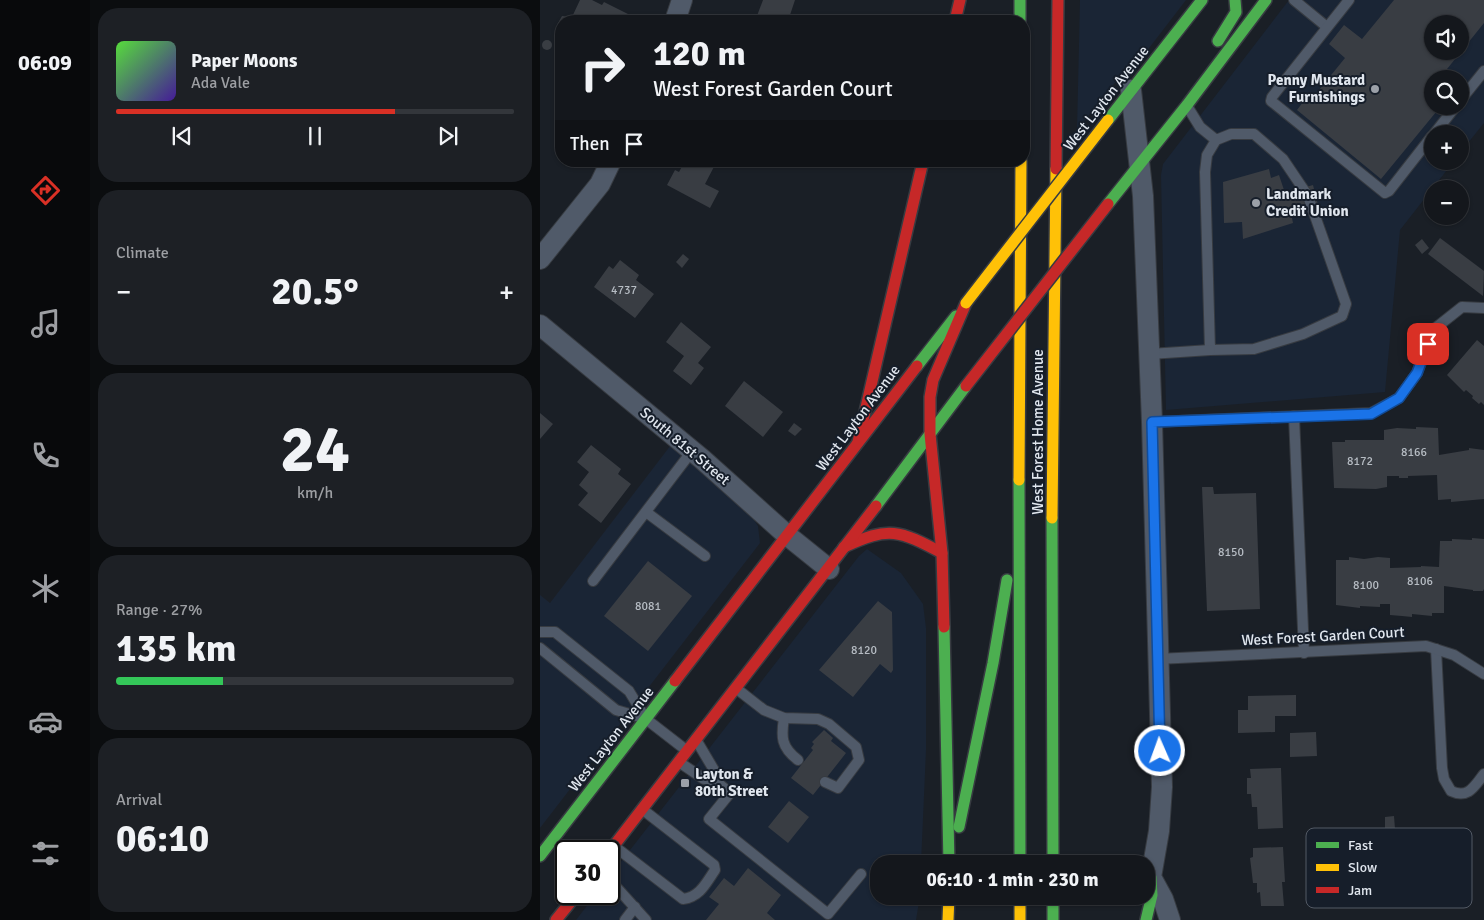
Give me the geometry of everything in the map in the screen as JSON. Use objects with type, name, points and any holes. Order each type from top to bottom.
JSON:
[{"type":"main road","points":[[956,15],[960,0]]},
{"type":"main road","points":[[1020,0],[1020,15]]},
{"type":"main road","name":"West Forest Home Avenue","points":[[1053,855],[1052,564],[1058,0]]},
{"type":"main road","name":"West Layton Avenue","points":[[540,856],[788,536],[858,442],[1202,0]]},
{"type":"main road","points":[[1187,105],[1212,52],[1236,12],[1235,0]]},
{"type":"main road","points":[[618,840],[829,569],[966,386],[1187,105],[1266,0]]},
{"type":"main road","points":[[858,442],[922,167]]},
{"type":"main road","name":"West Forest Home Avenue","points":[[1020,855],[1018,554],[1021,167]]},
{"type":"main road","points":[[951,855],[942,553],[930,434],[930,397],[933,380],[966,303]]},
{"type":"main road","points":[[844,548],[871,534],[884,531],[917,539],[942,553]]},
{"type":"main road","points":[[953,855],[993,662],[1004,586],[1018,554]]},
{"type":"main road","points":[[556,920],[568,905]]},
{"type":"main road","points":[[948,920],[949,905]]},
{"type":"main road","points":[[1020,905],[1020,920]]},
{"type":"main road","points":[[1053,905],[1054,918]]},
{"type":"main road","points":[[1146,920],[1150,905]]},
{"type":"street","points":[[677,15],[682,0]]},
{"type":"street","points":[[1131,90],[1140,163],[1150,354],[1162,787],[1159,831],[1155,855]]},
{"type":"street","points":[[540,259],[600,184],[608,167]]},
{"type":"street","name":"South 81st Street","points":[[540,325],[692,451],[788,536],[829,569]]},
{"type":"street","points":[[1155,884],[1163,899],[1170,920]]},
{"type":"lane","points":[[1294,0],[1327,27]]},
{"type":"lane","points":[[1348,0],[1272,97],[1274,106],[1385,193],[1389,191],[1424,146]]},
{"type":"lane","points":[[1469,90],[1484,71]]},
{"type":"lane","points":[[1187,105],[1200,126],[1216,140]]},
{"type":"lane","points":[[1441,125],[1449,115]]},
{"type":"lane","points":[[1150,354],[1254,349],[1303,334],[1342,316],[1346,304],[1308,196],[1283,159],[1254,134],[1231,134],[1216,140],[1207,155],[1205,172],[1210,350]]},
{"type":"lane","points":[[1152,422],[1371,414],[1399,398],[1417,373],[1433,330],[1462,307],[1484,308]]},
{"type":"lane","points":[[1294,416],[1304,653]]},
{"type":"lane","points":[[593,581],[692,451]]},
{"type":"lane","points":[[646,512],[705,556]]},
{"type":"lane","points":[[540,632],[555,632],[629,691],[646,719],[687,751]]},
{"type":"lane","name":"West Forest Garden Court","points":[[1157,659],[1426,646],[1454,655],[1484,674]]},
{"type":"lane","points":[[540,648],[616,710],[646,719]]},
{"type":"lane","points":[[1436,649],[1444,779],[1451,791],[1464,795],[1469,792],[1484,774]]},
{"type":"lane","points":[[736,688],[764,710],[784,718],[818,719],[829,724],[856,747],[858,760],[838,788],[825,782]]},
{"type":"lane","points":[[784,718],[781,739],[786,749],[798,760]]},
{"type":"lane","points":[[696,739],[714,770],[717,782]]},
{"type":"lane","points":[[679,761],[704,779],[717,782],[730,793],[709,819],[828,914],[860,874]]},
{"type":"lane","points":[[620,855],[683,898],[694,897],[715,870],[714,865],[642,809]]},
{"type":"lane","points":[[620,891],[646,920]]},
{"type":"lane","points":[[625,920],[635,907]]},
{"type":"shaded area","points":[[1080,0],[1186,0],[1126,78],[1118,79],[1077,130]]},
{"type":"shaded area","points":[[1289,0],[1484,0],[1484,123],[1469,142],[1469,125],[1424,125],[1424,170],[1447,170],[1439,180],[1424,180],[1424,199],[1400,230],[1385,392],[1166,410],[1161,175],[1163,164]]},
{"type":"shaded area","points":[[674,441],[752,517],[758,526],[760,543],[540,828],[540,595],[550,603]]},
{"type":"shaded area","points":[[867,549],[901,573],[923,604],[926,628],[926,750],[921,855],[870,855],[870,905],[918,905],[916,920],[576,920],[588,905],[620,905],[620,863],[859,556]]},
{"type":"building","points":[[580,0],[592,0],[602,5],[604,2],[628,14],[628,15],[573,15]]},
{"type":"building","points":[[763,0],[795,0],[790,15],[757,15]]},
{"type":"building","name":"Penny Mustard Furnishings","points":[[1394,0],[1484,0],[1484,23],[1469,42],[1469,15],[1424,15],[1424,60],[1454,60],[1446,70],[1424,70],[1424,115],[1434,115],[1381,179],[1297,110],[1306,98],[1310,101],[1345,58],[1329,44],[1344,25],[1362,39]]},
{"type":"building","points":[[545,40],[549,40],[552,45],[551,49],[545,50],[542,47],[542,43]]},
{"type":"building","points":[[682,167],[714,167],[705,184],[719,191],[710,208],[667,185],[675,170],[679,172]]},
{"type":"building","name":"Landmark Credit Union","points":[[1269,169],[1271,178],[1279,175],[1285,193],[1313,185],[1318,205],[1291,213],[1293,223],[1243,239],[1242,222],[1224,223],[1223,182]]},
{"type":"building","points":[[1440,238],[1484,271],[1483,296],[1428,254]]},
{"type":"building","points":[[1422,239],[1429,248],[1422,254],[1415,245]]},
{"type":"building","points":[[683,254],[689,259],[682,268],[676,262]]},
{"type":"building","points":[[620,260],[639,275],[636,280],[654,294],[635,318],[594,287],[609,266],[613,269]]},
{"type":"building","points":[[681,322],[711,347],[698,363],[704,368],[691,385],[673,371],[684,356],[666,342]]},
{"type":"building","points":[[1477,340],[1484,346],[1484,405],[1481,402],[1479,404],[1466,390],[1464,392],[1447,375]]},
{"type":"building","points":[[744,381],[783,412],[763,437],[725,406]]},
{"type":"building","points":[[540,413],[553,424],[540,439]]},
{"type":"building","points":[[794,423],[802,429],[795,436],[788,431]]},
{"type":"building","points":[[1416,427],[1438,428],[1439,455],[1469,450],[1469,448],[1484,450],[1484,499],[1451,502],[1451,499],[1438,500],[1437,475],[1408,476],[1408,478],[1387,476],[1387,487],[1376,489],[1334,488],[1332,442],[1384,440],[1384,430],[1397,428],[1416,429]]},
{"type":"building","points":[[591,445],[621,469],[618,474],[631,484],[601,523],[578,505],[588,493],[579,485],[589,472],[577,462]]},
{"type":"building","points":[[1202,487],[1213,487],[1214,494],[1256,493],[1260,609],[1207,611]]},
{"type":"building","points":[[1472,538],[1484,539],[1484,589],[1483,591],[1473,591],[1444,586],[1444,613],[1432,613],[1432,616],[1412,614],[1412,617],[1390,615],[1390,604],[1380,604],[1380,607],[1360,606],[1360,608],[1336,605],[1336,560],[1349,560],[1349,557],[1364,559],[1378,557],[1390,558],[1390,568],[1439,567],[1440,541],[1452,541],[1452,539],[1472,540]]},
{"type":"building","points":[[648,561],[692,596],[648,651],[604,616]]},
{"type":"building","points":[[878,601],[892,612],[893,670],[891,673],[880,664],[853,697],[819,670]]},
{"type":"building","points":[[1296,695],[1296,716],[1275,716],[1275,732],[1238,733],[1238,710],[1248,710],[1248,696]]},
{"type":"building","points":[[824,730],[833,738],[831,741],[846,753],[813,795],[791,778],[813,750],[811,748],[814,744],[812,742]]},
{"type":"building","points":[[1316,732],[1317,756],[1290,757],[1290,733]]},
{"type":"building","points":[[1281,768],[1283,828],[1258,829],[1257,807],[1252,807],[1251,794],[1247,794],[1247,778],[1251,778],[1250,769]]},
{"type":"building","points":[[789,801],[809,817],[788,843],[768,827]]},
{"type":"building","points":[[1394,816],[1395,828],[1385,828],[1385,817]]},
{"type":"building","points":[[1283,847],[1285,882],[1282,882],[1284,906],[1261,906],[1260,892],[1257,893],[1257,883],[1253,883],[1250,858],[1253,857],[1253,848]]},
{"type":"building","points":[[748,868],[781,895],[767,913],[775,920],[706,920],[719,904],[709,897],[724,878],[734,886]]},
{"type":"traffic: fast","points":[[1020,0],[1020,15]]},
{"type":"traffic: fast","points":[[1108,120],[1202,0]]},
{"type":"traffic: fast","points":[[1218,41],[1236,12],[1235,0]]},
{"type":"traffic: fast","points":[[1108,204],[1187,105],[1266,0]]},
{"type":"traffic: fast","points":[[917,366],[956,316]]},
{"type":"traffic: fast","points":[[876,506],[966,386]]},
{"type":"traffic: fast","points":[[1019,480],[1020,855]]},
{"type":"traffic: fast","points":[[1052,518],[1053,855]]},
{"type":"traffic: fast","points":[[959,827],[993,663],[1007,580]]},
{"type":"traffic: fast","points":[[944,627],[949,855]]},
{"type":"traffic: fast","points":[[540,856],[675,681]]},
{"type":"traffic: fast","points":[[1053,905],[1053,920]]},
{"type":"traffic: fast","points":[[1146,920],[1150,905]]},
{"type":"traffic: slow","points":[[966,303],[1108,120]]},
{"type":"traffic: slow","points":[[1019,480],[1021,167]]},
{"type":"traffic: slow","points":[[1052,518],[1056,169]]},
{"type":"traffic: slow","points":[[948,920],[949,905]]},
{"type":"traffic: slow","points":[[1020,905],[1020,920]]},
{"type":"traffic: jam","points":[[956,15],[960,0]]},
{"type":"traffic: jam","points":[[1056,169],[1058,0]]},
{"type":"traffic: jam","points":[[858,442],[922,167]]},
{"type":"traffic: jam","points":[[966,386],[1108,204]]},
{"type":"traffic: jam","points":[[944,627],[942,553],[930,434],[930,397],[933,380],[966,303]]},
{"type":"traffic: jam","points":[[675,681],[917,366]]},
{"type":"traffic: jam","points":[[618,840],[876,506]]},
{"type":"traffic: jam","points":[[844,547],[872,536],[894,534],[915,539],[942,553]]},
{"type":"traffic: jam","points":[[556,920],[568,905]]},
{"type":"place","name":"Penny Mustard Furnishings","points":[[1375,89]]},
{"type":"place","name":"Landmark Credit Union","points":[[1256,203]]},
{"type":"place","name":"Layton & 80th Street","points":[[685,783]]},
{"type":"route","points":[[1160,751],[1152,422],[1371,414],[1399,398],[1417,373],[1428,344]]}]
